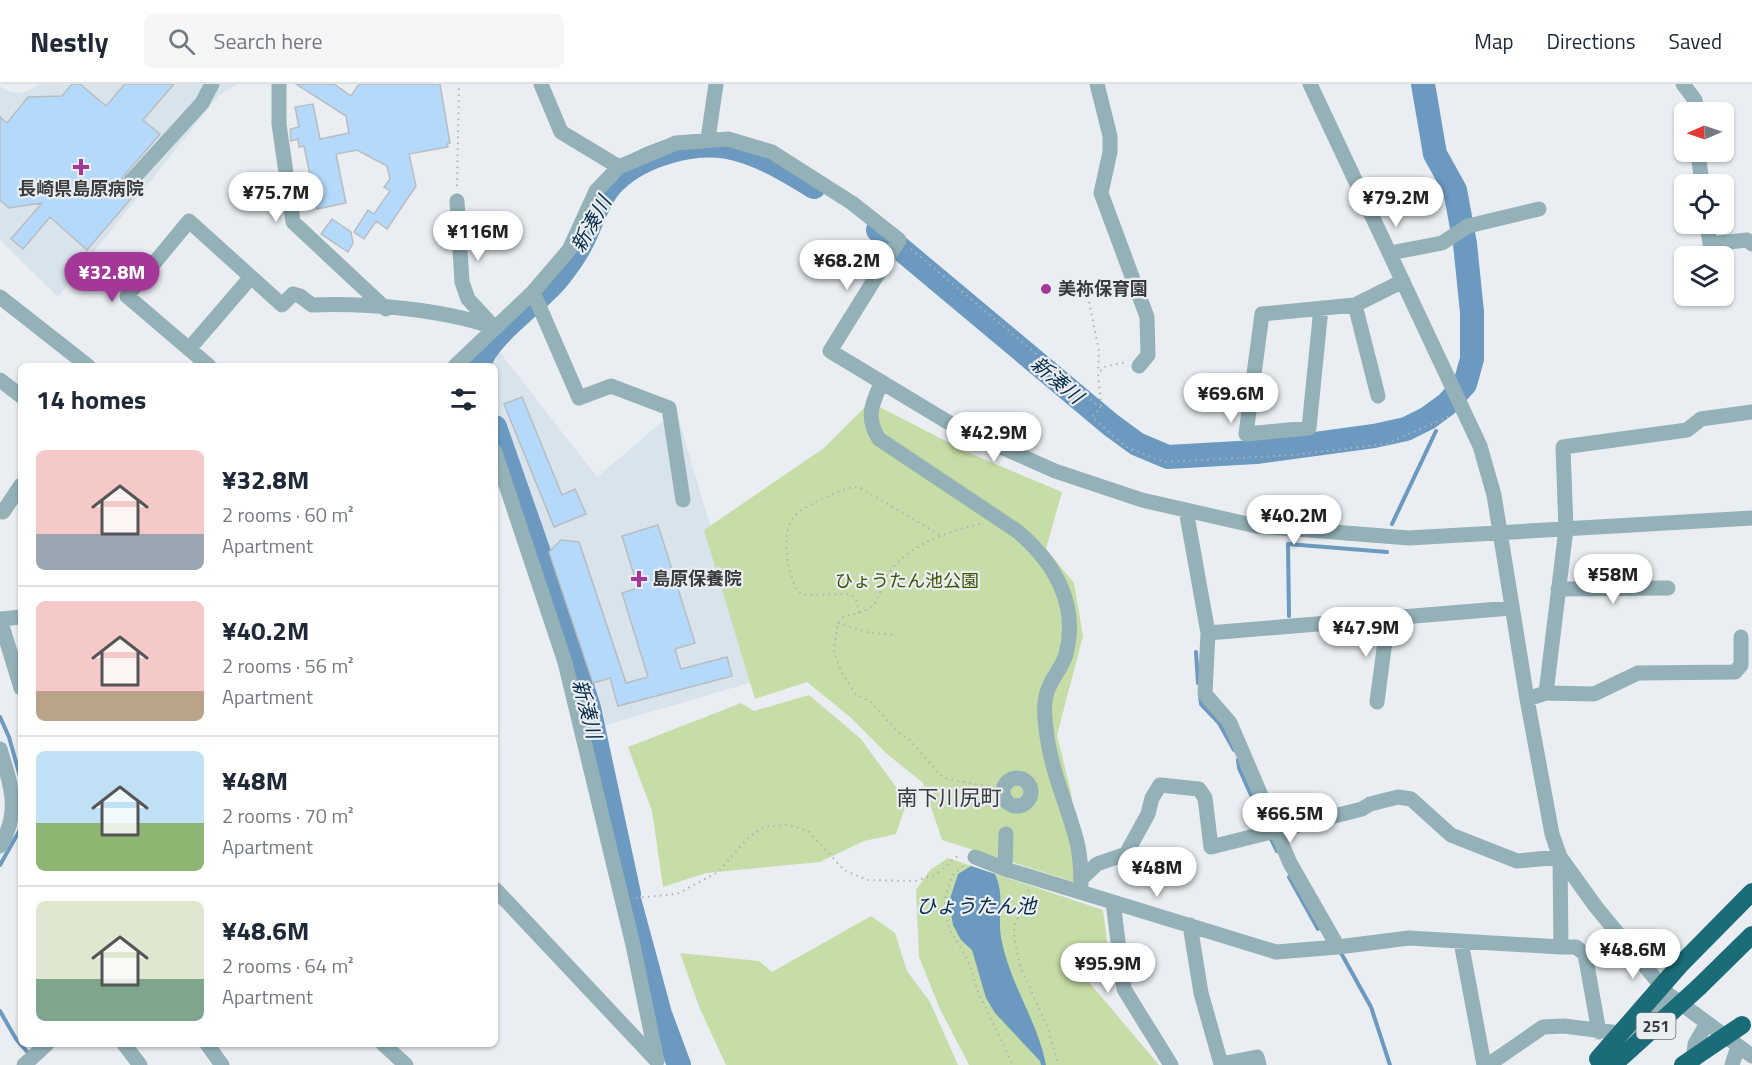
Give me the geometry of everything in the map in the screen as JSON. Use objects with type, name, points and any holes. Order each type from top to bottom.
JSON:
[{"type":"highway","points":[[1601,1063],[1679,966],[1752,892]]},
{"type":"highway","name":"251","points":[[1601,1063],[1699,987],[1752,935]]},
{"type":"highway","points":[[1683,1065],[1747,1022]]},
{"type":"street","points":[[131,182],[202,103],[212,84]]},
{"type":"street","points":[[279,84],[279,124],[293,222],[386,309]]},
{"type":"street","points":[[541,84],[561,132],[619,167]]},
{"type":"street","points":[[708,139],[716,84]]},
{"type":"street","points":[[1097,84],[1110,136],[1110,152],[1101,193],[1147,317],[1148,355],[1139,366]]},
{"type":"street","points":[[1310,84],[1461,400],[1480,446],[1494,495],[1510,608],[1552,834],[1560,857],[1596,907],[1668,994],[1706,1025],[1752,1056]]},
{"type":"street","points":[[1683,84],[1695,102]]},
{"type":"street","points":[[462,363],[494,327],[536,297],[569,250],[596,191],[619,167],[659,148],[708,139],[738,141],[772,152],[852,203],[897,243],[830,351],[881,384],[956,427],[1055,471],[1142,500],[1256,526],[1347,534],[1409,538],[1501,535],[1752,518]]},
{"type":"street","points":[[457,201],[462,282],[468,299],[494,327]]},
{"type":"street","points":[[1390,253],[1442,243],[1462,229],[1539,208]]},
{"type":"street","points":[[205,363],[127,296],[189,221],[282,305],[293,294],[312,305],[459,315],[494,327]]},
{"type":"street","points":[[1708,234],[1710,244],[1747,240],[1752,244]]},
{"type":"street","points":[[189,349],[251,277]]},
{"type":"street","points":[[1321,308],[1309,428],[1246,434],[1262,314],[1321,308],[1355,305],[1403,281]]},
{"type":"street","points":[[0,297],[84,363]]},
{"type":"street","points":[[536,297],[579,398],[612,386],[669,408],[682,500]]},
{"type":"street","points":[[1355,305],[1378,396]]},
{"type":"street","points":[[0,380],[18,394]]},
{"type":"street","points":[[881,384],[870,410],[872,425],[879,439],[1000,519],[1036,547],[1047,561],[1063,590],[1068,608],[1066,655],[1048,688],[1045,713],[1055,770],[1077,843],[1081,886]]},
{"type":"street","points":[[1546,693],[1566,530],[1563,447],[1687,430],[1701,419],[1752,412]]},
{"type":"street","points":[[498,462],[565,662],[621,900],[656,1064]]},
{"type":"street","points":[[3,512],[18,490]]},
{"type":"street","points":[[1186,510],[1208,633],[1205,694],[1230,723],[1276,831],[1310,901],[1338,946]]},
{"type":"street","points":[[1558,589],[1668,588]]},
{"type":"street","points":[[1208,633],[1510,608]]},
{"type":"street","points":[[18,617],[0,619],[18,678]]},
{"type":"street","points":[[1377,702],[1388,618]]},
{"type":"street","points":[[1527,699],[1546,693],[1594,694],[1638,673],[1734,672],[1741,665],[1742,637]]},
{"type":"street","points":[[0,749],[12,788],[14,810],[0,846]]},
{"type":"street","points":[[1081,886],[1097,864],[1126,854],[1149,814],[1152,798],[1160,785],[1198,789],[1205,798],[1211,847],[1362,809],[1370,804],[1398,797],[1410,800],[1451,835],[1517,861],[1560,857]]},
{"type":"street","points":[[1005,868],[1006,834]]},
{"type":"street","points":[[975,857],[1035,878],[1081,886],[1113,902],[1276,952],[1409,938],[1581,949],[1585,954],[1599,1032]]},
{"type":"street","points":[[1560,857],[1561,947]]},
{"type":"street","points":[[498,892],[656,1064]]},
{"type":"street","points":[[1113,902],[1124,989],[1171,1065]]},
{"type":"street","points":[[1190,925],[1202,993],[1221,1064],[1257,1057],[1259,1065]]},
{"type":"street","points":[[1461,942],[1486,1065],[1544,1027],[1564,1026],[1627,1034],[1644,1021],[1668,994]]},
{"type":"street","points":[[1693,1065],[1695,1044],[1706,1025]]},
{"type":"street","points":[[1732,1065],[1738,1046]]},
{"type":"street","points":[[27,1062],[44,1047]]},
{"type":"street","points":[[126,1047],[140,1065]]},
{"type":"street","points":[[209,1047],[222,1065]]},
{"type":"street","points":[[386,1047],[406,1065]]},
{"type":"path","points":[[457,201],[456,118],[459,84]]},
{"type":"path","points":[[897,243],[1101,408]]},
{"type":"path","points":[[1089,302],[1095,318],[1100,351],[1098,373],[1101,408],[1094,416]]},
{"type":"path","points":[[1098,373],[1106,366],[1122,363],[1139,366]]},
{"type":"path","points":[[859,614],[856,599],[850,594],[806,596],[797,591],[787,549],[787,532],[793,517],[849,487],[859,487],[940,535]]},
{"type":"path","points":[[1000,519],[940,535],[916,547],[893,567],[874,607],[859,614],[844,616],[838,623],[834,650],[841,672],[856,694],[870,701],[900,734],[909,739],[940,775],[948,779],[1003,789]]},
{"type":"path","points":[[838,623],[867,632],[896,635]]},
{"type":"path","points":[[621,900],[677,894],[718,872],[750,836],[764,827],[789,825],[808,831],[844,870],[867,880],[915,881],[935,875],[958,854],[975,857]]},
{"type":"path","points":[[975,857],[953,875],[944,910],[949,928],[969,963],[976,990],[1013,1065]]},
{"type":"path","points":[[1035,878],[1014,927],[1015,942],[1020,966],[1048,1028],[1058,1065]]},
{"type":"shaded area","name":"長崎県島原病院","points":[[38,84],[237,84],[219,95],[58,297],[0,240],[0,86],[7,91],[19,93],[33,89]]},
{"type":"shaded area","name":"島原保養院","points":[[498,350],[597,477],[676,410],[756,681],[603,726],[498,422],[498,363],[491,363]]},
{"type":"green space","name":"ひょうたん池公園","points":[[870,402],[967,452],[1062,492],[1046,549],[1074,583],[1083,636],[1057,735],[1071,792],[1081,884],[942,840],[923,783],[887,754],[850,717],[807,682],[755,699],[704,530],[824,448]]},
{"type":"green space","points":[[809,695],[861,739],[907,802],[896,834],[864,841],[820,862],[706,873],[663,887],[652,811],[628,747],[741,703],[754,711]]},
{"type":"green space","points":[[948,858],[1103,910],[1109,957],[1088,981],[1159,1065],[969,1065],[940,1009],[919,957],[916,890],[930,870]]},
{"type":"green space","points":[[871,916],[895,933],[907,971],[930,1002],[958,1065],[726,1065],[700,1009],[680,953],[759,961],[772,972]]},
{"type":"water","name":"ひょうたん池","points":[[971,866],[995,874],[1000,891],[1000,933],[1006,958],[1037,1034],[1046,1065],[1041,1065],[1040,1061],[995,1013],[986,998],[972,950],[961,940],[953,925],[949,902],[958,874]]},
{"type":"building","name":"長崎県島原病院","points":[[72,84],[80,84],[106,106],[125,84],[174,84],[143,120],[160,134],[122,178],[124,188],[135,194],[87,250],[50,217],[23,249],[11,239],[42,203],[9,208],[0,200],[0,117],[7,123],[28,97],[62,96]]},
{"type":"building","points":[[296,84],[334,84],[351,96],[359,84],[440,84],[450,143],[447,144],[448,147],[409,154],[416,186],[387,229],[376,221],[364,239],[354,232],[368,210],[374,214],[390,191],[384,187],[390,179],[387,166],[357,150],[336,154],[346,203],[317,209],[304,146],[299,147],[298,139],[291,141],[290,129],[299,127],[295,107],[313,104],[320,139],[349,133],[346,116]]},
{"type":"building","points":[[332,219],[351,232],[353,243],[348,252],[321,234]]},
{"type":"building","points":[[522,397],[562,495],[575,489],[586,514],[554,527],[504,404]]},
{"type":"building","points":[[658,525],[695,643],[675,649],[681,669],[727,657],[732,676],[618,706],[610,678],[593,683],[549,552],[561,540],[579,542],[626,683],[648,677],[622,593],[638,588],[622,536]]},
{"type":"waterway","name":"新湊川","points":[[878,230],[1111,425],[1137,444],[1168,457],[1256,452],[1374,436],[1406,429],[1428,418],[1447,404],[1465,384],[1472,359],[1472,312],[1465,244],[1455,190],[1435,154],[1423,84]]},
{"type":"waterway","name":"新湊川","points":[[480,363],[491,343],[558,278],[579,248],[604,194],[616,180],[639,163],[683,148],[727,147],[762,158],[814,187]]},
{"type":"waterway","name":"新湊川","points":[[1444,411],[1447,404]]},
{"type":"waterway","points":[[1392,524],[1436,431]]},
{"type":"waterway","name":"新湊川","points":[[498,436],[549,581],[589,708],[629,894]]},
{"type":"waterway","points":[[1289,616],[1288,544],[1387,552]]},
{"type":"waterway","points":[[1196,652],[1198,683]]},
{"type":"waterway","points":[[1200,696],[1201,704],[1219,723],[1234,750]]},
{"type":"waterway","points":[[0,717],[9,737],[18,769]]},
{"type":"waterway","points":[[1238,760],[1239,768],[1263,822]]},
{"type":"waterway","points":[[0,865],[18,833]]},
{"type":"waterway","points":[[1271,839],[1277,851]]},
{"type":"waterway","points":[[1289,877],[1318,929]]},
{"type":"waterway","name":"新湊川","points":[[630,903],[660,1014],[679,1065]]},
{"type":"waterway","points":[[1341,953],[1371,1007],[1390,1065]]},
{"type":"waterway","points":[[0,1011],[18,1041]]},
{"type":"waterway","points":[[23,1047],[30,1055]]},
{"type":"place","name":"長崎県島原病院","points":[[81,167]]},
{"type":"place","name":"美祢保育園","points":[[1046,289]]},
{"type":"place","name":"島原保養院","points":[[639,579]]},
{"type":"district","name":"南下川尻町","points":[[949,798]]}]
